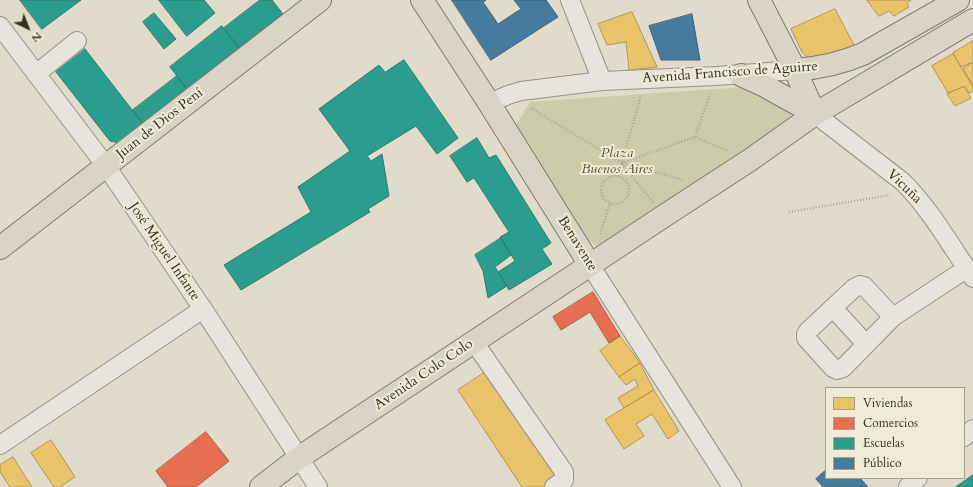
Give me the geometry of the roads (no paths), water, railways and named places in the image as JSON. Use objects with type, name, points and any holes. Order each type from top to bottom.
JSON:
[{"type":"main road","name":"Juan de Dios Pení","points":[[0,248],[320,0]]},
{"type":"main road","name":"Benavente","points":[[422,0],[498,99],[590,265]]},
{"type":"main road","points":[[759,0],[795,70],[815,114]]},
{"type":"main road","name":"Avenida Francisco de Aguirre","points":[[795,70],[831,66],[848,61],[958,0]]},
{"type":"main road","points":[[590,265],[750,160],[815,114],[973,20]]},
{"type":"main road","points":[[741,75],[763,85],[815,114]]},
{"type":"main road","name":"Avenida Colo Colo","points":[[261,487],[300,458],[590,265]]},
{"type":"street","points":[[570,0],[602,81]]},
{"type":"street","name":"José Miguel Infante","points":[[0,26],[106,166],[203,309],[318,487]]},
{"type":"street","points":[[36,74],[77,41]]},
{"type":"street","name":"Avenida Francisco de Aguirre","points":[[498,99],[536,89],[602,81],[741,75],[795,70]]},
{"type":"street","name":"Vicuña","points":[[815,114],[903,182],[922,204],[970,274]]},
{"type":"street","name":"Benavente","points":[[590,265],[732,487]]},
{"type":"street","points":[[893,317],[864,286],[860,285],[854,288],[810,330],[806,334],[806,338],[833,368],[838,370],[843,368],[893,317],[970,274]]},
{"type":"street","points":[[833,308],[866,344]]},
{"type":"street","points":[[0,445],[203,309]]},
{"type":"street","points":[[474,342],[564,472],[564,480],[554,487]]},
{"type":"street","points":[[965,436],[973,429]]},
{"type":"street","points":[[908,487],[917,479]]},
{"type":"park label","name":"Plaza Buenos Aires","points":[[617,162]]}]
